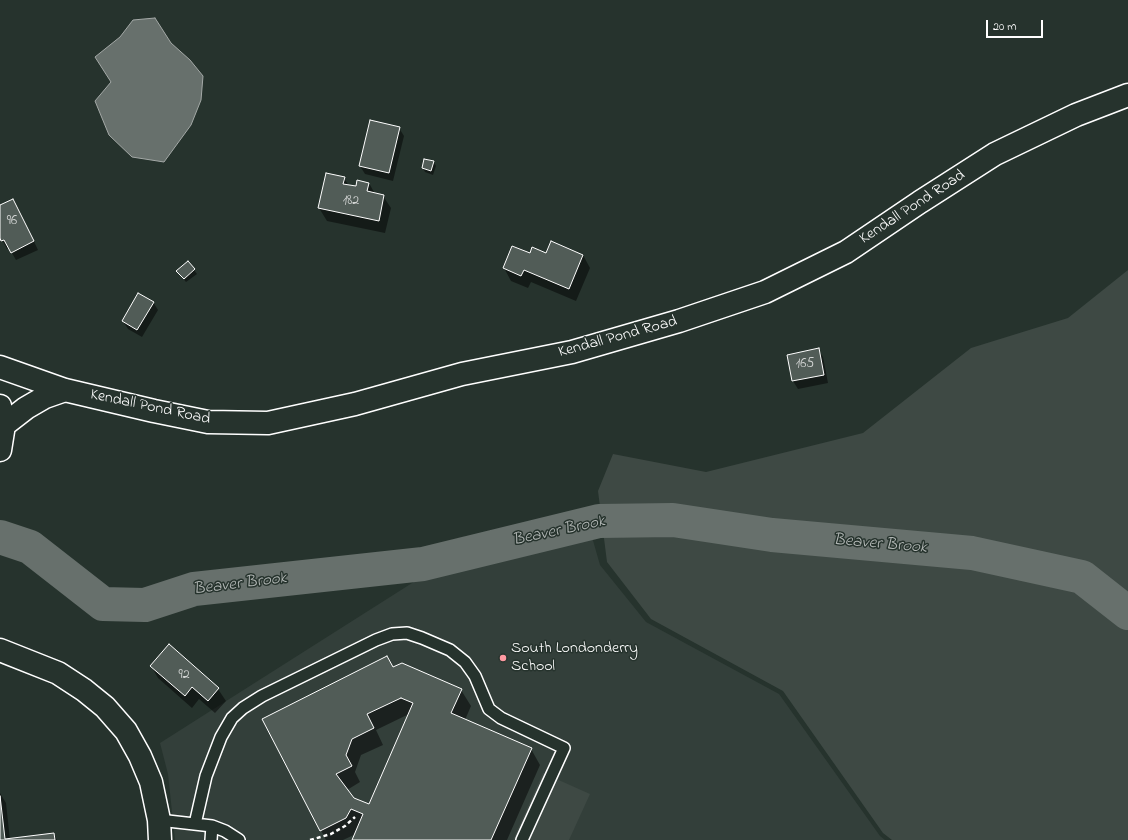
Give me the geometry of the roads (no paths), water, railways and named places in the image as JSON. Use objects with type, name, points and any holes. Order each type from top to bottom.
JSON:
[{"type":"street","name":"Kendall Pond Road","points":[[0,367],[65,390],[154,411],[208,422],[268,423],[355,404],[462,374],[572,352],[679,321],[765,292],[846,252],[995,154],[1076,115],[1128,96]]},
{"type":"street","points":[[0,450],[2,416],[26,408],[45,397],[65,390]]},
{"type":"street","points":[[0,650],[58,673],[84,690],[105,707],[126,731],[140,756],[151,782],[160,830]]},
{"type":"lane","points":[[195,824],[206,776],[221,737],[232,718],[243,708],[262,696],[376,640],[392,634],[407,634],[422,638],[450,650],[465,662],[475,676],[489,709],[501,718],[564,748],[522,840]]},
{"type":"lane","points":[[160,830],[195,824],[212,826],[225,831],[239,840]]},
{"type":"lane","points":[[211,840],[212,826]]},
{"type":"waterway","name":"Beaver Brook","points":[[0,537],[30,547],[103,604],[145,605],[194,589],[423,564],[599,521],[673,520],[772,535],[972,553],[1082,577],[1128,613]]},
{"type":"place","name":"South Londonderry School","points":[[503,658]]}]
